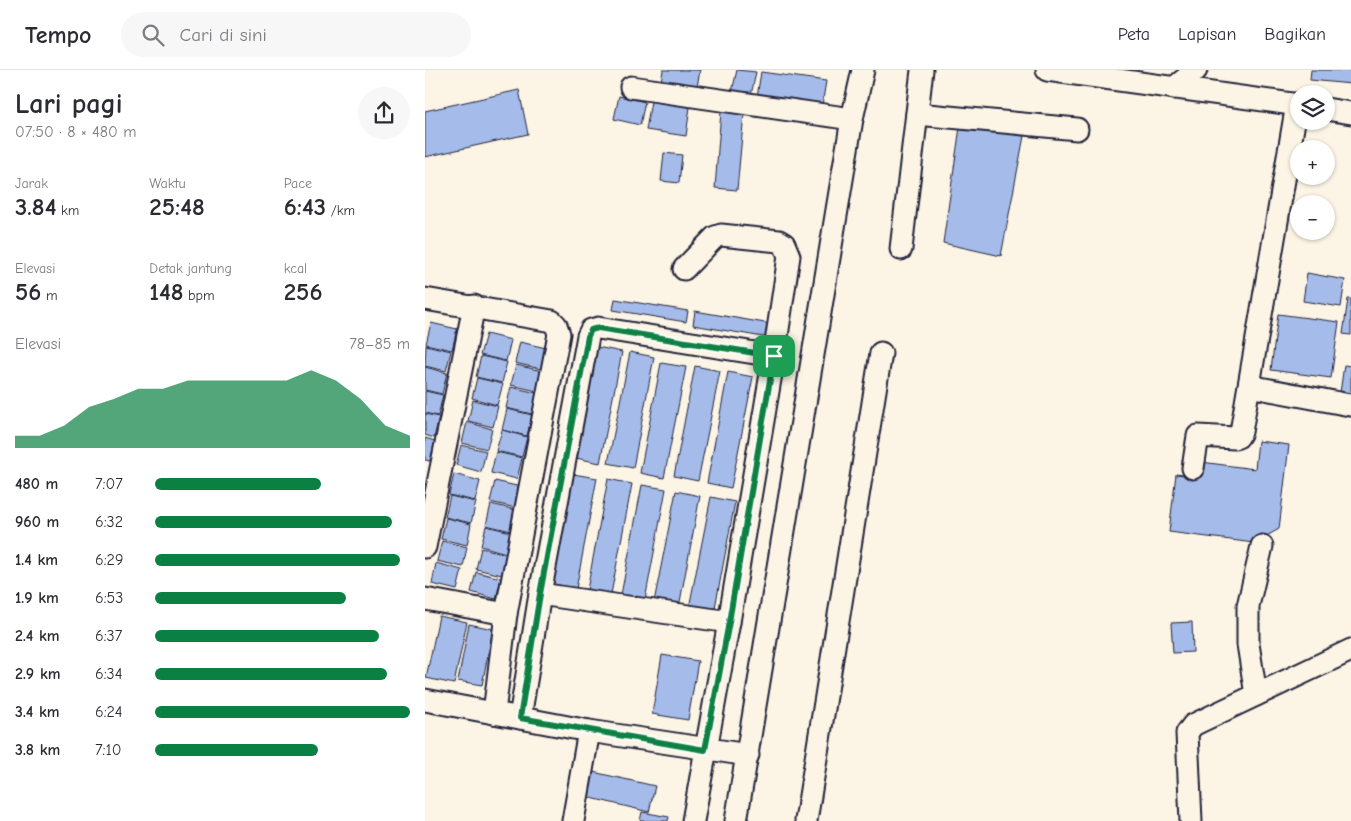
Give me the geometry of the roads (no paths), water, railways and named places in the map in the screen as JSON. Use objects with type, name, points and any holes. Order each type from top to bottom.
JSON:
[{"type":"street","points":[[736,821],[852,119],[863,70]]},
{"type":"street","points":[[901,249],[922,70]]},
{"type":"street","points":[[1047,70],[1290,103]]},
{"type":"street","points":[[1174,88],[1196,70]]},
{"type":"street","points":[[631,88],[852,119]]},
{"type":"street","points":[[1335,110],[1351,113]]},
{"type":"street","points":[[917,114],[1077,129]]},
{"type":"street","points":[[1193,468],[1198,436],[1232,438],[1240,435],[1293,130]]},
{"type":"street","points":[[684,269],[715,237],[721,235],[779,241],[784,244],[789,256],[729,622],[693,821]]},
{"type":"street","points":[[425,299],[552,321],[556,324],[559,334],[506,614],[494,713]]},
{"type":"street","points":[[425,547],[474,306]]},
{"type":"street","points":[[520,718],[540,594],[588,336],[591,330],[598,328],[774,356]]},
{"type":"street","points":[[807,821],[881,353]]},
{"type":"street","points":[[1249,386],[1350,405]]},
{"type":"street","points":[[1256,695],[1248,644],[1247,606],[1262,546]]},
{"type":"street","points":[[540,594],[729,622]]},
{"type":"street","points":[[425,599],[506,614]]},
{"type":"street","points":[[1191,821],[1187,733],[1189,729],[1193,725],[1351,650]]},
{"type":"street","points":[[425,700],[589,731],[748,755]]},
{"type":"street","points":[[573,821],[589,731]]}]
